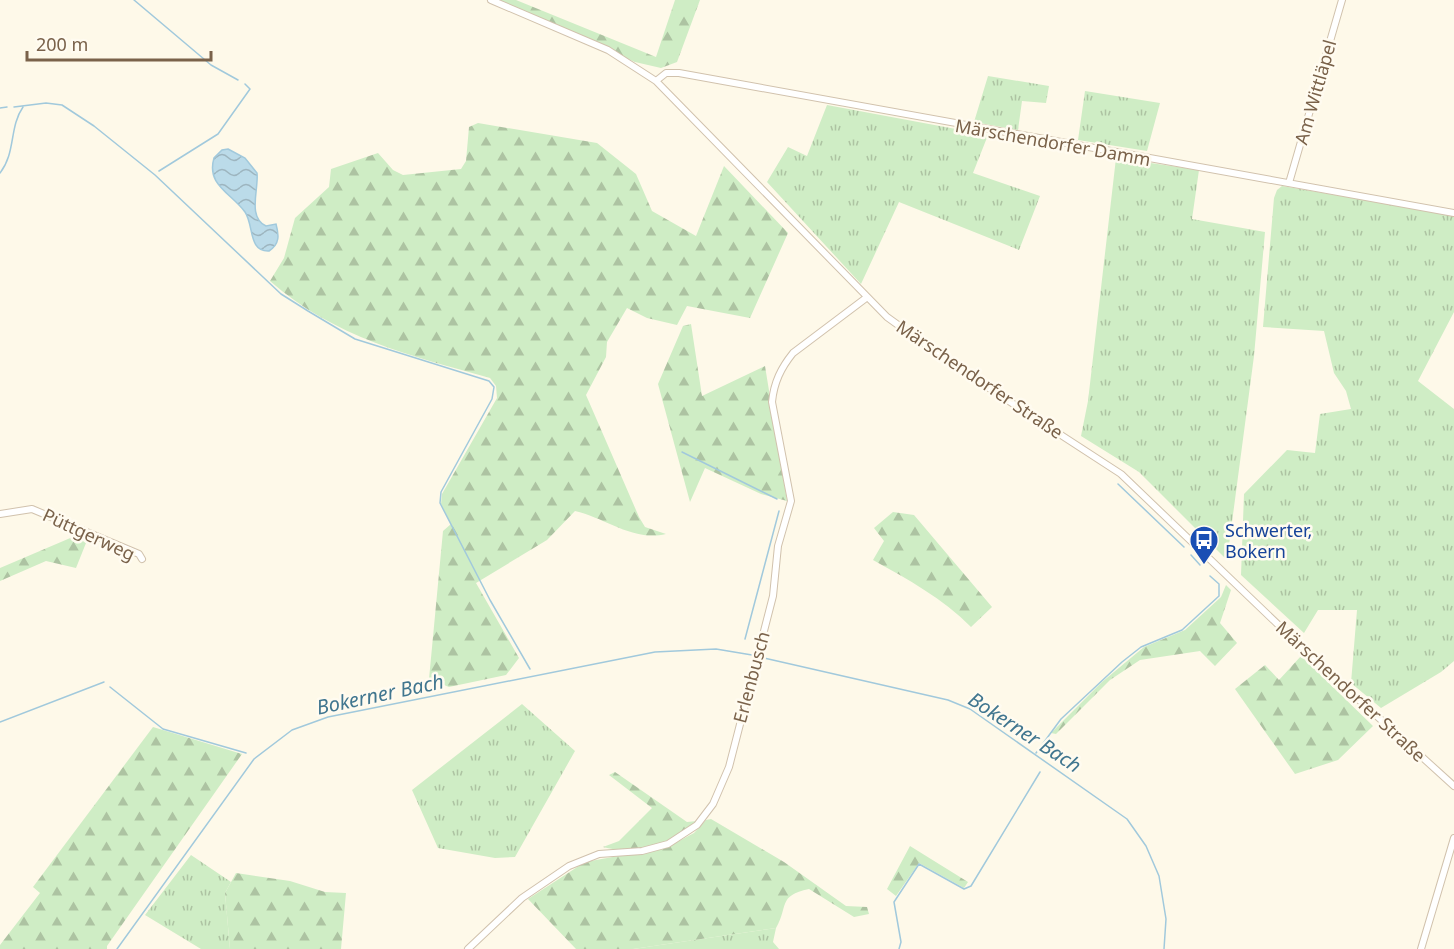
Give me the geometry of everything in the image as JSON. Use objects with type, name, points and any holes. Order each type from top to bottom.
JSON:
[{"type":"street","name":"Märschendorfer Straße","points":[[491,0],[608,50],[656,81],[866,298],[913,337],[1121,474],[1314,659],[1454,786]]},
{"type":"street","name":"Am Wittläpel","points":[[1289,183],[1342,0]]},
{"type":"street","name":"Märschendorfer Damm","points":[[656,81],[666,73],[679,73],[1454,213]]},
{"type":"street","name":"Erlenbusch","points":[[468,949],[522,898],[569,866],[599,854],[642,851],[668,844],[687,834],[706,815],[729,767],[773,596],[778,546],[791,501],[772,402],[773,390],[784,364],[793,353],[866,298]]},
{"type":"street","name":"Püttgerweg","points":[[0,514],[32,509],[139,554],[142,559]]},
{"type":"street","points":[[1421,949],[1454,838]]},
{"type":"green space","points":[[498,0],[516,0],[656,57],[675,0],[700,0],[677,62],[661,68],[635,62]]},
{"type":"green space","points":[[988,76],[1049,86],[1046,103],[1022,101],[1018,130],[974,122]]},
{"type":"green space","points":[[1085,91],[1160,103],[1147,151],[1078,140]]},
{"type":"green space","points":[[827,105],[988,135],[973,173],[1040,196],[1019,250],[899,202],[861,284],[767,182],[788,147],[807,156]]},
{"type":"green space","points":[[478,123],[597,143],[636,174],[652,211],[696,236],[724,166],[788,233],[750,318],[687,306],[677,325],[647,318],[627,308],[607,342],[606,357],[586,395],[639,517],[645,527],[666,534],[642,535],[575,511],[547,540],[476,583],[519,658],[506,675],[449,687],[429,679],[443,531],[451,524],[441,504],[442,494],[497,398],[496,386],[490,378],[402,352],[347,331],[295,301],[270,281],[284,258],[295,218],[329,187],[331,169],[378,153],[393,170],[403,175],[461,169],[466,161],[469,127]]},
{"type":"green space","points":[[1116,158],[1199,170],[1192,219],[1265,232],[1254,356],[1227,560],[1139,472],[1081,436],[1088,401]]},
{"type":"green space","points":[[1282,186],[1454,215],[1454,312],[1418,381],[1454,409],[1454,661],[1441,672],[1381,708],[1351,683],[1357,610],[1318,610],[1304,633],[1241,575],[1244,494],[1287,450],[1315,453],[1320,414],[1351,409],[1346,391],[1334,373],[1324,331],[1263,327],[1274,198],[1277,190]]},
{"type":"green space","points":[[691,324],[702,396],[765,366],[787,501],[761,494],[705,468],[690,502],[658,384],[683,326]]},
{"type":"green space","points":[[893,512],[914,515],[992,607],[971,627],[937,598],[873,560],[884,541],[874,528]]},
{"type":"green space","points":[[75,536],[86,543],[76,568],[46,561],[0,581],[0,568]]},
{"type":"green space","points":[[1226,585],[1231,590],[1220,623],[1237,643],[1215,666],[1200,651],[1140,660],[1110,680],[1056,734],[1051,733],[1102,682],[1144,647],[1185,630],[1221,597]]},
{"type":"green space","points":[[1301,656],[1373,726],[1338,760],[1295,774],[1235,689],[1265,665],[1279,680]]},
{"type":"green space","points":[[522,704],[575,751],[515,857],[495,858],[438,848],[412,790]]},
{"type":"green space","points":[[153,727],[242,754],[107,949],[0,949],[0,945],[40,893],[33,887]]},
{"type":"green space","points":[[615,772],[687,822],[697,821],[676,836],[653,846],[628,850],[603,847],[619,841],[652,808],[609,775]]},
{"type":"green space","points":[[711,819],[784,862],[846,906],[867,907],[869,914],[854,917],[809,889],[792,895],[788,899],[776,928],[633,949],[576,949],[528,899],[585,862],[668,847],[694,833],[706,820]]},
{"type":"green space","points":[[910,846],[968,882],[964,888],[919,863],[896,896],[887,889]]},
{"type":"green space","points":[[191,855],[231,882],[225,893],[230,949],[201,949],[145,915]]},
{"type":"green space","points":[[236,873],[290,881],[325,892],[346,893],[341,949],[230,949],[225,893]]},
{"type":"green space","points":[[776,928],[773,942],[779,949],[633,949]]},
{"type":"water","points":[[228,149],[245,158],[257,173],[255,209],[257,216],[266,226],[276,224],[278,232],[277,242],[269,251],[262,250],[255,243],[245,212],[221,188],[214,175],[212,167],[214,158],[222,150]]},
{"type":"waterway","points":[[134,0],[211,65],[238,80]]},
{"type":"waterway","points":[[159,171],[218,134],[250,89],[245,84]]},
{"type":"waterway","points":[[14,107],[46,103],[62,105],[94,126],[155,175],[281,294],[355,339],[489,381],[494,387],[492,399],[441,492],[440,503],[490,600],[530,669]]},
{"type":"waterway","points":[[0,108],[7,107]]},
{"type":"waterway","points":[[0,173],[8,157],[16,123],[23,107]]},
{"type":"waterway","points":[[682,452],[777,499]]},
{"type":"waterway","points":[[1118,484],[1184,547]]},
{"type":"waterway","points":[[745,639],[779,511]]},
{"type":"waterway","points":[[1191,555],[1200,565]]},
{"type":"waterway","points":[[1036,753],[1061,719],[1122,662],[1141,647],[1182,630],[1219,596],[1219,584],[1210,576]]},
{"type":"waterway","name":"Bokerner Bach","points":[[117,949],[254,759],[292,730],[328,717],[655,652],[716,649],[752,655]]},
{"type":"waterway","name":"Bokerner Bach","points":[[764,658],[948,700],[970,709],[1127,819],[1146,846],[1159,876],[1166,919],[1164,949]]},
{"type":"waterway","points":[[0,722],[104,682]]},
{"type":"waterway","points":[[110,687],[163,729],[246,753]]},
{"type":"waterway","points":[[899,949],[901,942],[894,902],[919,864],[964,889],[971,886],[1040,772]]},
{"type":"place","name":"Schwerter, Bokern","points":[[1204,566]]}]
